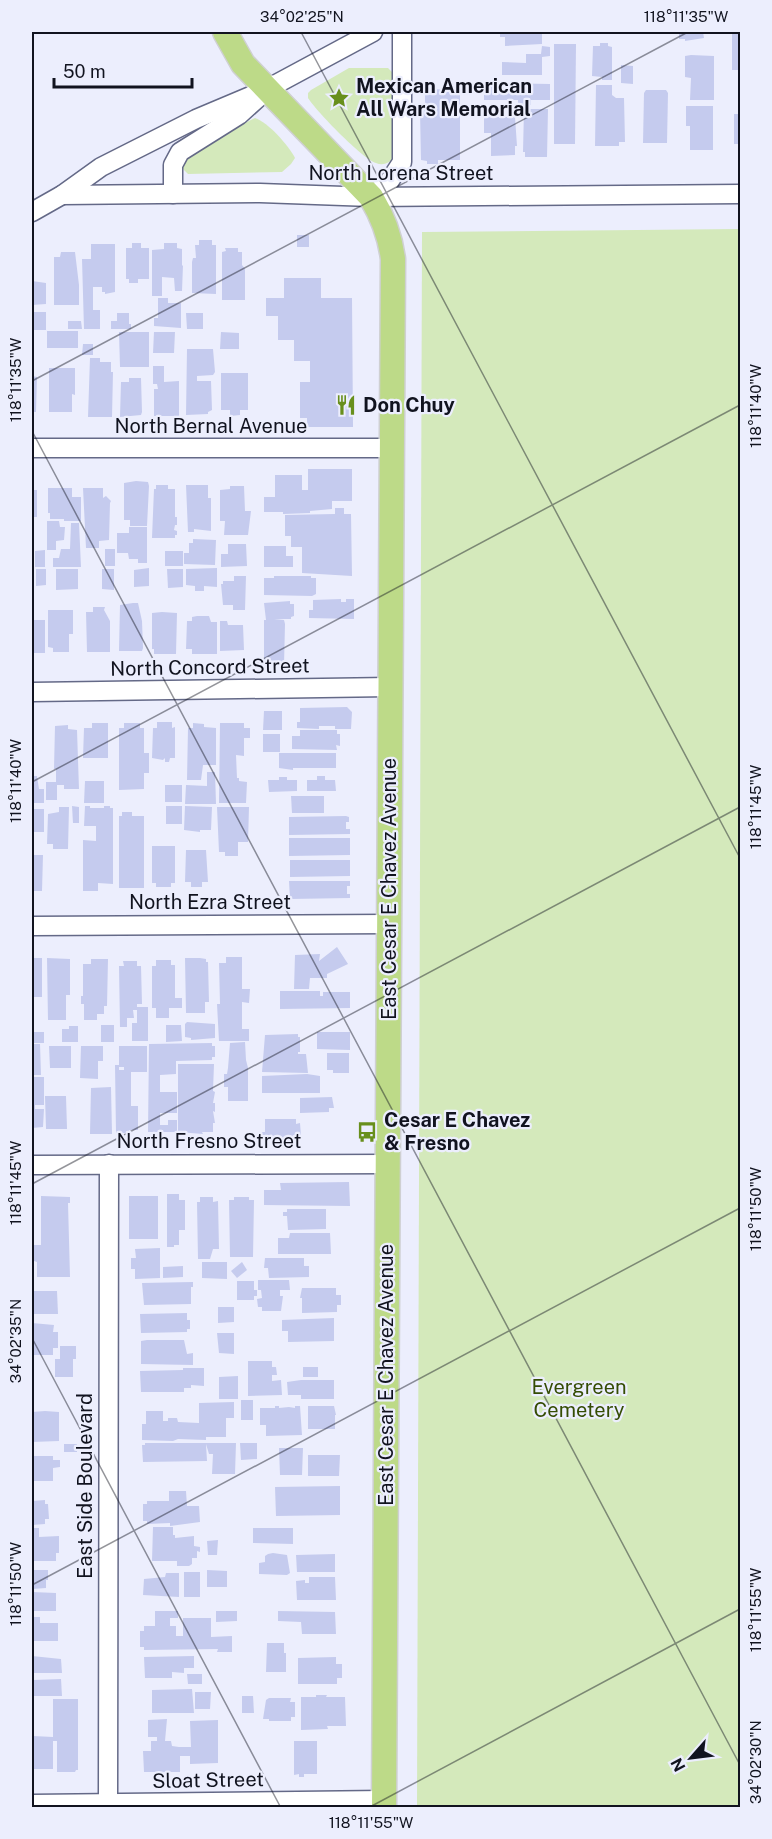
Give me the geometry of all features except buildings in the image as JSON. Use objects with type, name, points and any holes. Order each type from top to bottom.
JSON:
[{"type":"main road","name":"East Cesar E Chavez Avenue","points":[[225,32],[243,64],[371,196],[384,218],[393,259],[384,1804]]},
{"type":"street","points":[[32,212],[62,195],[101,167],[180,126],[267,89],[373,32]]},
{"type":"street","points":[[371,196],[389,182],[402,162],[402,32]]},
{"type":"street","points":[[173,194],[173,165],[180,152],[239,115],[267,89]]},
{"type":"street","name":"North Lorena Street","points":[[62,195],[260,193],[371,196],[741,195]]},
{"type":"street","name":"North Bernal Avenue","points":[[32,448],[392,448]]},
{"type":"street","name":"North Concord Street","points":[[32,692],[390,687]]},
{"type":"street","name":"North Ezra Street","points":[[32,926],[389,924]]},
{"type":"street","name":"East Side Boulevard","points":[[108,1806],[109,1164]]},
{"type":"street","name":"North Fresno Street","points":[[32,1165],[387,1164]]},
{"type":"street","name":"Sloat Street","points":[[32,1804],[108,1806],[384,1804]]},
{"type":"green space","points":[[349,68],[388,68],[394,74],[394,158],[386,163],[376,163],[361,153],[308,98],[311,90]]},
{"type":"green space","points":[[255,118],[278,135],[295,158],[282,172],[188,174],[181,167],[185,152]]},
{"type":"green space","name":"Evergreen Cemetery","points":[[740,229],[740,1807],[417,1807],[422,232]]},
{"type":"place","name":"Mexican American All Wars Memorial","points":[[339,98]]},
{"type":"place","name":"Don Chuy","points":[[346,405]]},
{"type":"place","name":"Cesar E Chavez & Fresno","points":[[367,1132]]}]
